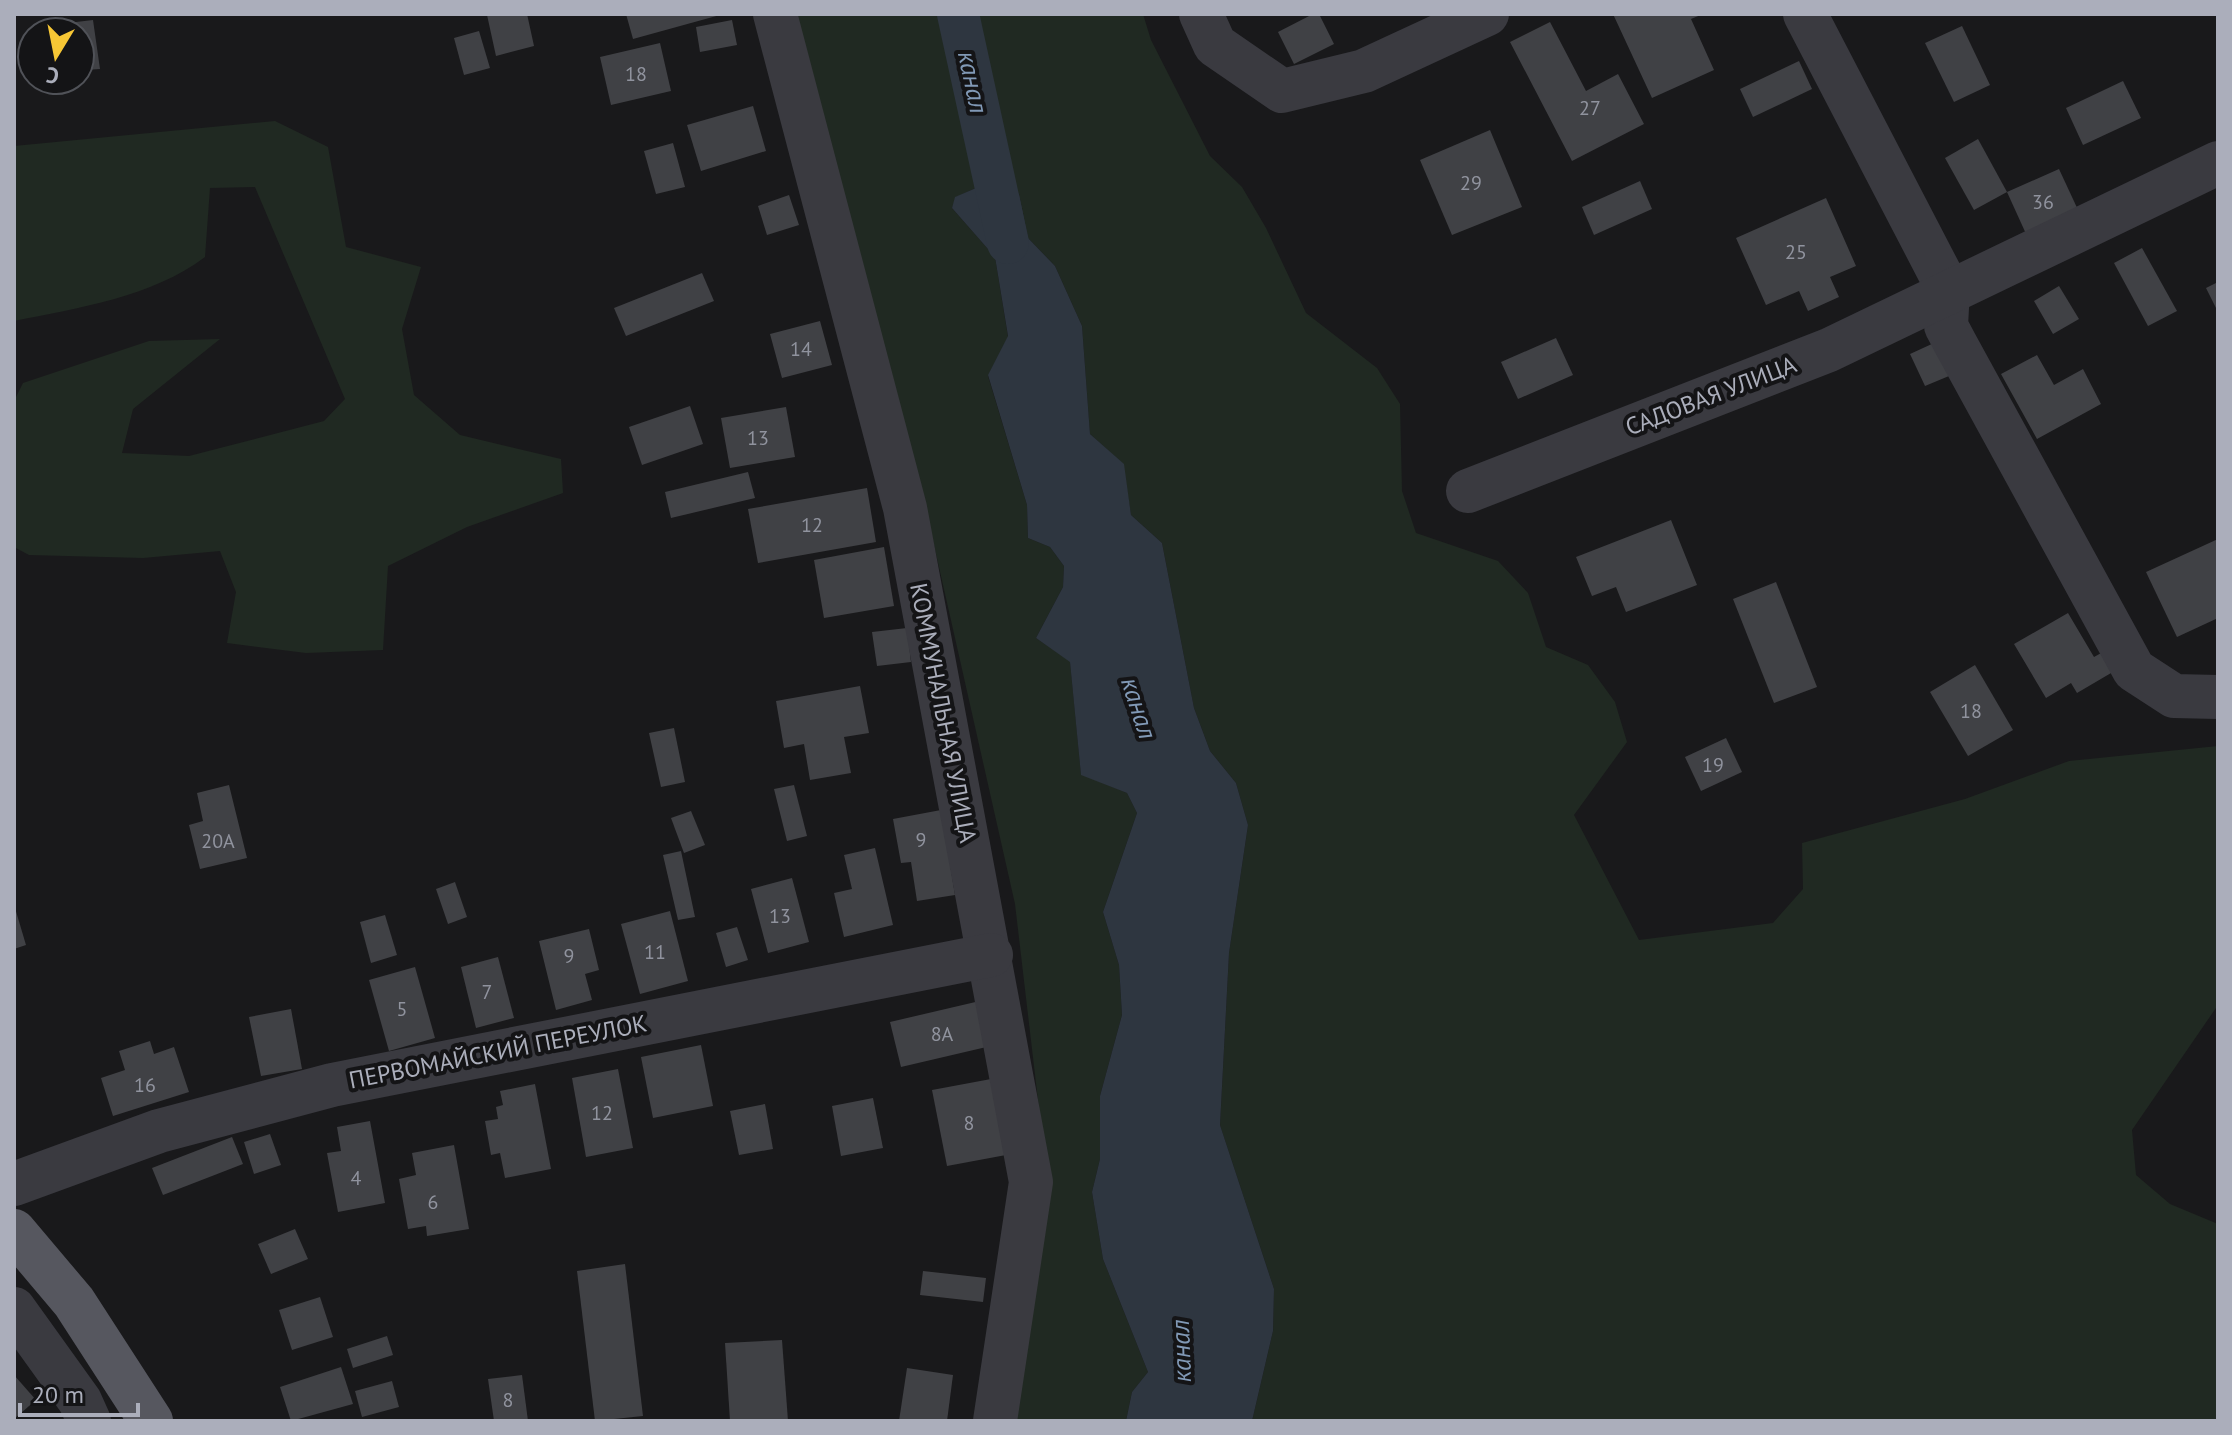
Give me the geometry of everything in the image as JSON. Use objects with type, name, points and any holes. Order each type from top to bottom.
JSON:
[{"type":"main road","points":[[14,1231],[74,1302],[151,1421]]},
{"type":"street","name":"КОММУНАЛЬНАЯ УЛИЦА","points":[[775,14],[905,508],[1031,1182],[995,1421]]},
{"type":"street","points":[[1201,14],[1215,45],[1282,91],[1364,71],[1487,14]]},
{"type":"street","points":[[1805,14],[1948,289],[1946,326],[1950,335],[2134,670],[2174,696],[2218,697]]},
{"type":"street","name":"САДОВАЯ УЛИЦА","points":[[1468,491],[1829,350],[1948,289],[2218,163]]},
{"type":"street","name":"ПЕРВОМАЙСКИЙ ПЕРЕУЛОК","points":[[14,1184],[159,1131],[332,1085],[991,955]]},
{"type":"street","points":[[14,1309],[80,1401],[89,1421]]},
{"type":"shaded area","points":[[787,14],[1143,14],[1151,40],[1210,156],[1242,187],[1266,228],[1306,313],[1377,368],[1400,404],[1402,491],[1416,533],[1498,561],[1528,593],[1546,647],[1588,665],[1615,702],[1627,742],[1574,815],[1639,940],[1773,923],[1803,889],[1802,843],[1965,799],[2069,761],[2218,746],[2218,1005],[2132,1130],[2136,1175],[2170,1204],[2218,1224],[2218,1421],[1252,1421],[1273,1331],[1274,1289],[1220,1125],[1229,953],[1248,825],[1236,783],[1210,751],[1194,708],[1162,543],[1131,515],[1123,464],[1090,434],[1082,326],[1055,266],[1028,238],[1019,194],[1010,185],[976,188],[956,197],[952,208],[995,257],[1008,337],[988,376],[1027,505],[1028,538],[1050,547],[1064,566],[1063,587],[1036,638],[1070,661],[1081,774],[1127,793],[1137,813],[1103,912],[1119,965],[1122,1015],[1100,1096],[1100,1159],[1092,1192],[1103,1259],[1148,1372],[1132,1392],[1126,1421],[1015,1421],[1047,1177],[1015,904],[925,505]]},
{"type":"shaded area","points":[[275,121],[328,147],[346,247],[421,267],[402,329],[414,395],[460,435],[561,459],[563,493],[467,527],[388,566],[383,650],[306,653],[227,643],[236,592],[220,551],[143,558],[29,555],[14,547],[14,401],[23,383],[149,341],[220,339],[133,409],[122,453],[189,456],[324,421],[345,399],[255,187],[210,188],[205,257],[184,271],[114,299],[14,321],[14,146]]},
{"type":"water","points":[[1010,185],[1019,194],[1028,238],[1055,266],[1082,326],[1090,434],[1124,464],[1131,515],[1162,543],[1194,708],[1210,751],[1236,783],[1248,825],[1229,953],[1220,1125],[1274,1289],[1273,1331],[1252,1421],[1126,1421],[1132,1392],[1148,1372],[1103,1259],[1092,1192],[1100,1159],[1100,1096],[1122,1015],[1119,965],[1103,912],[1137,813],[1127,793],[1081,775],[1070,662],[1036,638],[1063,587],[1064,566],[1050,547],[1028,538],[1027,505],[988,375],[1008,336],[995,257],[952,208],[955,197],[976,188]]},
{"type":"building","points":[[527,14],[534,46],[496,56],[487,15]]},
{"type":"building","points":[[626,14],[720,14],[720,15],[633,39]]},
{"type":"building","points":[[1313,14],[1319,14],[1334,44],[1294,64],[1278,32]]},
{"type":"building","points":[[1613,14],[1703,14],[1691,19],[1714,70],[1652,98]]},
{"type":"building","points":[[732,20],[737,45],[700,52],[696,27]]},
{"type":"building","points":[[1550,22],[1586,91],[1618,74],[1644,124],[1572,161],[1510,42]]},
{"type":"building","points":[[1962,26],[1990,85],[1954,102],[1925,43]]},
{"type":"building","points":[[479,31],[490,68],[464,75],[454,38]]},
{"type":"building","points":[[96,41],[100,69],[96,69]]},
{"type":"building","points":[[660,43],[671,91],[611,105],[600,57]]},
{"type":"building","points":[[1799,61],[1812,89],[1753,117],[1740,89]]},
{"type":"building","points":[[2123,81],[2141,118],[2083,145],[2066,108]]},
{"type":"building","points":[[753,106],[766,151],[701,171],[687,125]]},
{"type":"building","points":[[1490,130],[1522,207],[1452,235],[1420,160]]},
{"type":"building","points":[[1978,139],[2007,192],[1974,210],[1945,158]]},
{"type":"building","points":[[673,143],[685,187],[656,194],[644,151]]},
{"type":"building","points":[[2059,169],[2079,212],[2027,236],[2007,192]]},
{"type":"building","points":[[1640,181],[1652,209],[1594,235],[1582,207]]},
{"type":"building","points":[[789,195],[799,225],[767,235],[758,206]]},
{"type":"building","points":[[1826,198],[1856,266],[1830,277],[1839,297],[1808,311],[1799,291],[1766,305],[1736,238]]},
{"type":"building","points":[[2142,248],[2177,311],[2148,326],[2114,263]]},
{"type":"building","points":[[702,273],[714,301],[626,336],[614,308]]},
{"type":"building","points":[[2218,282],[2218,312],[2206,288]]},
{"type":"building","points":[[2059,286],[2079,319],[2053,334],[2034,301]]},
{"type":"building","points":[[820,321],[832,365],[782,378],[770,334]]},
{"type":"building","points":[[1556,338],[1573,375],[1518,399],[1501,362]]},
{"type":"building","points":[[1934,343],[1949,376],[1925,386],[1910,354]]},
{"type":"building","points":[[2037,355],[2054,385],[2083,369],[2101,404],[2037,439],[2001,374]]},
{"type":"building","points":[[690,406],[703,444],[642,465],[629,427]]},
{"type":"building","points":[[786,407],[795,457],[730,468],[721,418]]},
{"type":"building","points":[[748,472],[755,498],[671,518],[665,492]]},
{"type":"building","points":[[867,488],[876,542],[758,563],[748,509]]},
{"type":"building","points":[[1671,520],[1697,585],[1626,612],[1616,587],[1592,596],[1576,557]]},
{"type":"building","points":[[2218,539],[2218,618],[2177,637],[2146,572]]},
{"type":"building","points":[[884,547],[894,606],[824,618],[814,560]]},
{"type":"building","points":[[1776,582],[1817,687],[1774,703],[1733,599]]},
{"type":"building","points":[[2068,613],[2094,657],[2112,647],[2123,666],[2077,693],[2071,683],[2046,698],[2014,644]]},
{"type":"building","points":[[907,628],[911,662],[877,666],[872,632]]},
{"type":"building","points":[[1975,665],[2013,730],[1968,756],[1930,692]]},
{"type":"building","points":[[860,686],[869,733],[844,737],[851,773],[810,780],[804,744],[784,748],[776,701]]},
{"type":"building","points":[[674,728],[685,782],[661,787],[649,733]]},
{"type":"building","points":[[1726,738],[1742,772],[1701,791],[1685,757]]},
{"type":"building","points":[[229,785],[247,858],[200,869],[189,825],[203,821],[197,793]]},
{"type":"building","points":[[794,785],[807,836],[787,841],[774,789]]},
{"type":"building","points":[[941,810],[955,895],[917,901],[911,862],[901,863],[893,819]]},
{"type":"building","points":[[691,811],[705,845],[684,853],[671,818]]},
{"type":"building","points":[[875,848],[893,925],[844,937],[834,893],[852,889],[844,855]]},
{"type":"building","points":[[681,851],[695,917],[678,920],[663,855]]},
{"type":"building","points":[[792,878],[809,942],[768,953],[751,889]]},
{"type":"building","points":[[455,882],[467,917],[448,924],[436,889]]},
{"type":"building","points":[[14,909],[26,945],[14,949]]},
{"type":"building","points":[[670,911],[688,981],[640,994],[621,924]]},
{"type":"building","points":[[385,915],[397,955],[371,963],[360,922]]},
{"type":"building","points":[[737,927],[748,960],[726,967],[716,933]]},
{"type":"building","points":[[589,929],[599,970],[585,974],[592,1000],[556,1010],[539,941]]},
{"type":"building","points":[[498,957],[514,1018],[476,1028],[461,967]]},
{"type":"building","points":[[415,967],[435,1038],[389,1051],[369,980]]},
{"type":"building","points":[[984,1000],[995,1045],[901,1067],[890,1022]]},
{"type":"building","points":[[291,1009],[302,1069],[261,1076],[249,1017]]},
{"type":"building","points":[[150,1041],[154,1054],[174,1047],[189,1092],[113,1116],[101,1078],[125,1070],[119,1051]]},
{"type":"building","points":[[701,1045],[713,1106],[653,1118],[641,1057]]},
{"type":"building","points":[[618,1069],[633,1148],[586,1157],[572,1078]]},
{"type":"building","points":[[991,1079],[1006,1155],[947,1166],[932,1090]]},
{"type":"building","points":[[535,1084],[551,1169],[505,1178],[500,1153],[491,1155],[485,1121],[498,1119],[496,1107],[503,1105],[500,1091]]},
{"type":"building","points":[[873,1098],[883,1148],[841,1156],[832,1106]]},
{"type":"building","points":[[765,1104],[773,1149],[739,1155],[730,1111]]},
{"type":"building","points":[[370,1121],[385,1203],[338,1212],[327,1153],[341,1151],[337,1127]]},
{"type":"building","points":[[270,1134],[281,1165],[254,1174],[244,1142]]},
{"type":"building","points":[[232,1137],[243,1164],[163,1195],[152,1168]]},
{"type":"building","points":[[454,1145],[469,1229],[427,1236],[426,1226],[408,1229],[399,1179],[416,1175],[412,1153]]},
{"type":"building","points":[[295,1229],[308,1259],[271,1274],[258,1244]]},
{"type":"building","points":[[625,1264],[643,1416],[595,1421],[577,1271]]},
{"type":"building","points":[[923,1271],[986,1278],[983,1302],[920,1295]]},
{"type":"building","points":[[320,1297],[333,1337],[292,1350],[279,1310]]},
{"type":"building","points":[[387,1336],[393,1355],[353,1368],[347,1349]]},
{"type":"building","points":[[782,1340],[788,1421],[730,1421],[725,1343]]},
{"type":"building","points":[[341,1367],[353,1404],[291,1421],[280,1387]]},
{"type":"building","points":[[907,1368],[953,1375],[947,1421],[899,1421]]},
{"type":"building","points":[[14,1375],[36,1400],[14,1419]]},
{"type":"building","points":[[522,1375],[528,1421],[494,1421],[488,1379]]},
{"type":"building","points":[[392,1381],[399,1407],[362,1417],[355,1391]]},
{"type":"waterway","name":"канал","points":[[958,14],[1008,243]]}]
